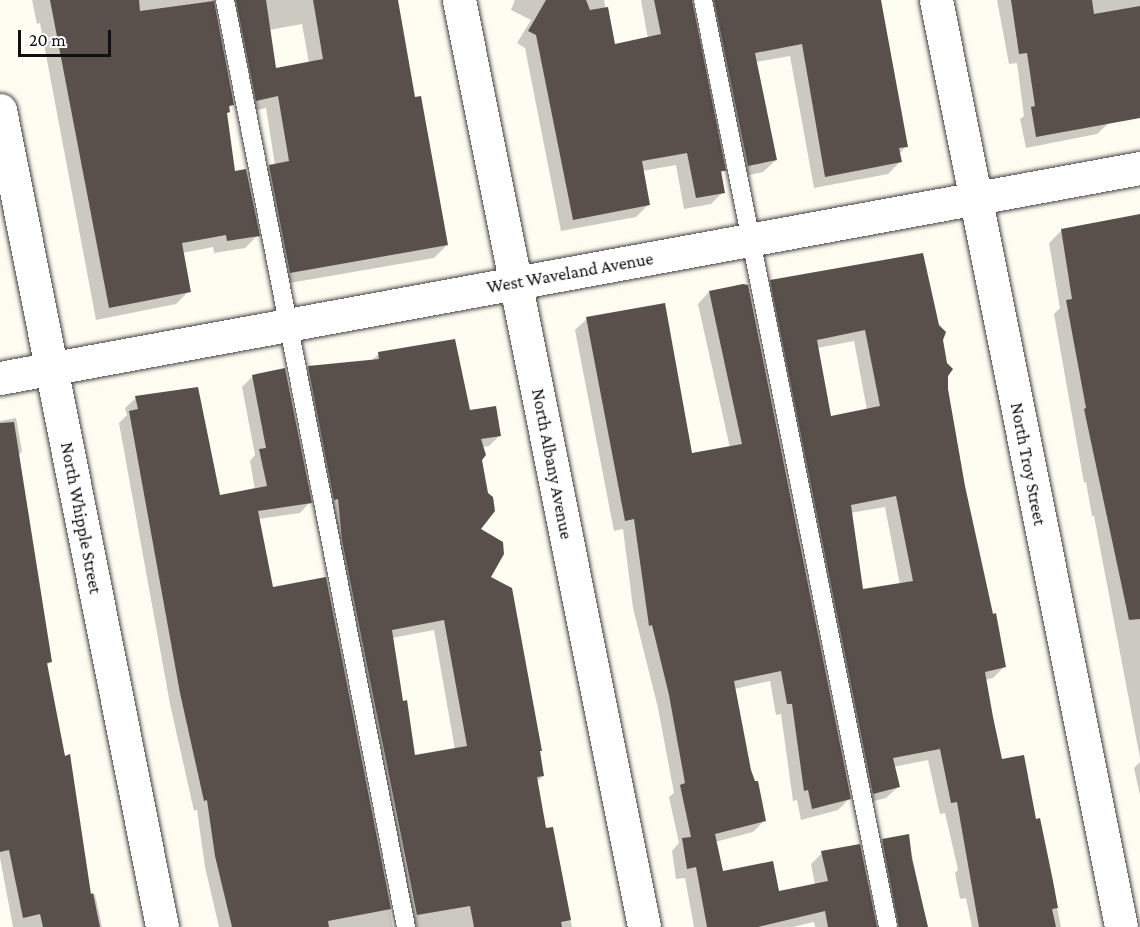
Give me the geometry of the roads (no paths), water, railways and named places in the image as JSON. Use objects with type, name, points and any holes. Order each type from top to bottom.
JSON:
[{"type":"street","name":"North Albany Avenue","points":[[459,0],[644,927]]},
{"type":"street","name":"North Troy Street","points":[[936,0],[1121,927]]},
{"type":"street","name":"North Whipple Street","points":[[0,110],[162,927]]},
{"type":"street","name":"West Waveland Avenue","points":[[0,378],[1140,168]]},
{"type":"lane","points":[[225,0],[406,927]]},
{"type":"lane","points":[[703,0],[888,927]]}]
